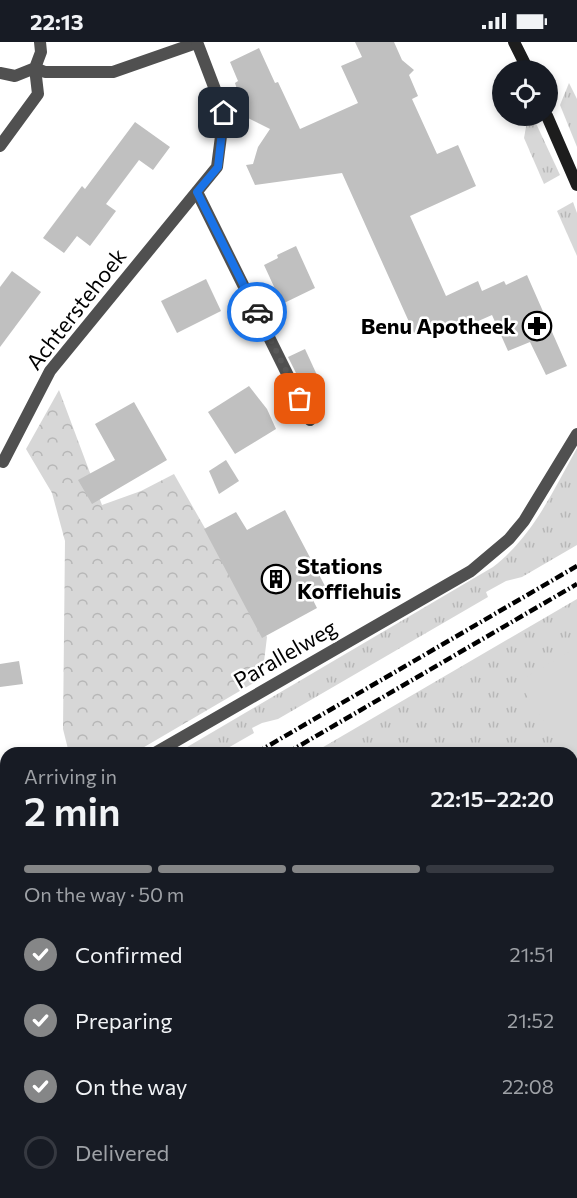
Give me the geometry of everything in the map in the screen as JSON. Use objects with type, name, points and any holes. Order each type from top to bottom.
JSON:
[{"type":"street","points":[[0,146],[38,94],[34,68],[41,52],[40,42]]},
{"type":"street","points":[[0,73],[15,76],[34,68],[45,72],[113,72],[197,42]]},
{"type":"street","name":"Achterstehoek","points":[[3,462],[50,371],[218,167],[224,113],[197,42]]},
{"type":"street","points":[[514,42],[523,60]]},
{"type":"street","points":[[551,126],[577,184]]},
{"type":"street","points":[[197,192],[310,420]]},
{"type":"street","name":"Parallelweg","points":[[165,747],[471,571],[493,555],[524,521],[577,434]]},
{"type":"green space","points":[[569,83],[577,99],[577,147],[560,105]]},
{"type":"green space","points":[[526,126],[537,126],[560,175],[544,184],[524,138]]},
{"type":"green space","points":[[573,202],[577,213],[577,256],[557,211]]},
{"type":"green space","points":[[59,390],[102,505],[141,491],[174,474],[267,637],[262,678],[144,747],[68,747],[63,729],[65,541],[52,493],[26,449]]},
{"type":"green space","points":[[577,448],[577,545],[522,577],[506,581],[486,592],[488,597],[278,719],[252,728],[254,733],[230,747],[187,747],[493,567],[520,541],[550,496]]},
{"type":"green space","points":[[577,599],[577,747],[323,747]]},
{"type":"green space","points":[[577,647],[577,747],[561,747],[518,682]]},
{"type":"building","points":[[355,42],[394,42],[402,60],[414,70],[409,75],[418,96],[412,99],[437,154],[458,145],[476,186],[410,216],[446,296],[478,281],[482,291],[504,281],[506,285],[527,275],[567,366],[546,375],[530,342],[508,351],[492,315],[449,334],[442,321],[414,333],[342,173],[255,185],[246,165],[253,164],[258,147],[270,129],[246,117],[235,83],[238,81],[230,62],[259,48],[300,129],[358,103],[341,66],[362,57]]},
{"type":"building","points":[[135,122],[170,147],[153,170],[139,160],[106,204],[116,211],[90,246],[77,236],[64,253],[43,238],[82,186],[85,189]]},
{"type":"building","points":[[296,246],[315,288],[282,304],[264,265],[278,258],[277,255]]},
{"type":"building","points":[[12,271],[41,292],[0,347],[0,287]]},
{"type":"building","points":[[206,279],[221,311],[177,333],[161,301]]},
{"type":"building","points":[[305,349],[322,386],[306,393],[288,357]]},
{"type":"building","points":[[249,386],[267,409],[276,429],[235,454],[208,412]]},
{"type":"building","points":[[134,402],[167,460],[92,504],[78,480],[115,460],[95,424]]},
{"type":"building","points":[[226,460],[239,481],[219,494],[209,471]]},
{"type":"building","name":"Stations Koffiehuis","points":[[285,510],[325,586],[310,594],[317,608],[262,638],[204,529],[236,512],[247,530]]},
{"type":"building","points":[[19,661],[23,684],[0,687],[0,664]]},
{"type":"railway","points":[[266,747],[577,566]]},
{"type":"railway","points":[[297,747],[577,584]]},
{"type":"way so far","points":[[257,312],[300,399]]},
{"type":"place","name":"Benu Apotheek","points":[[537,326]]},
{"type":"place","name":"Stations Koffiehuis","points":[[276,579]]},
{"type":"route","points":[[224,113],[218,167],[197,192],[257,312]]}]
